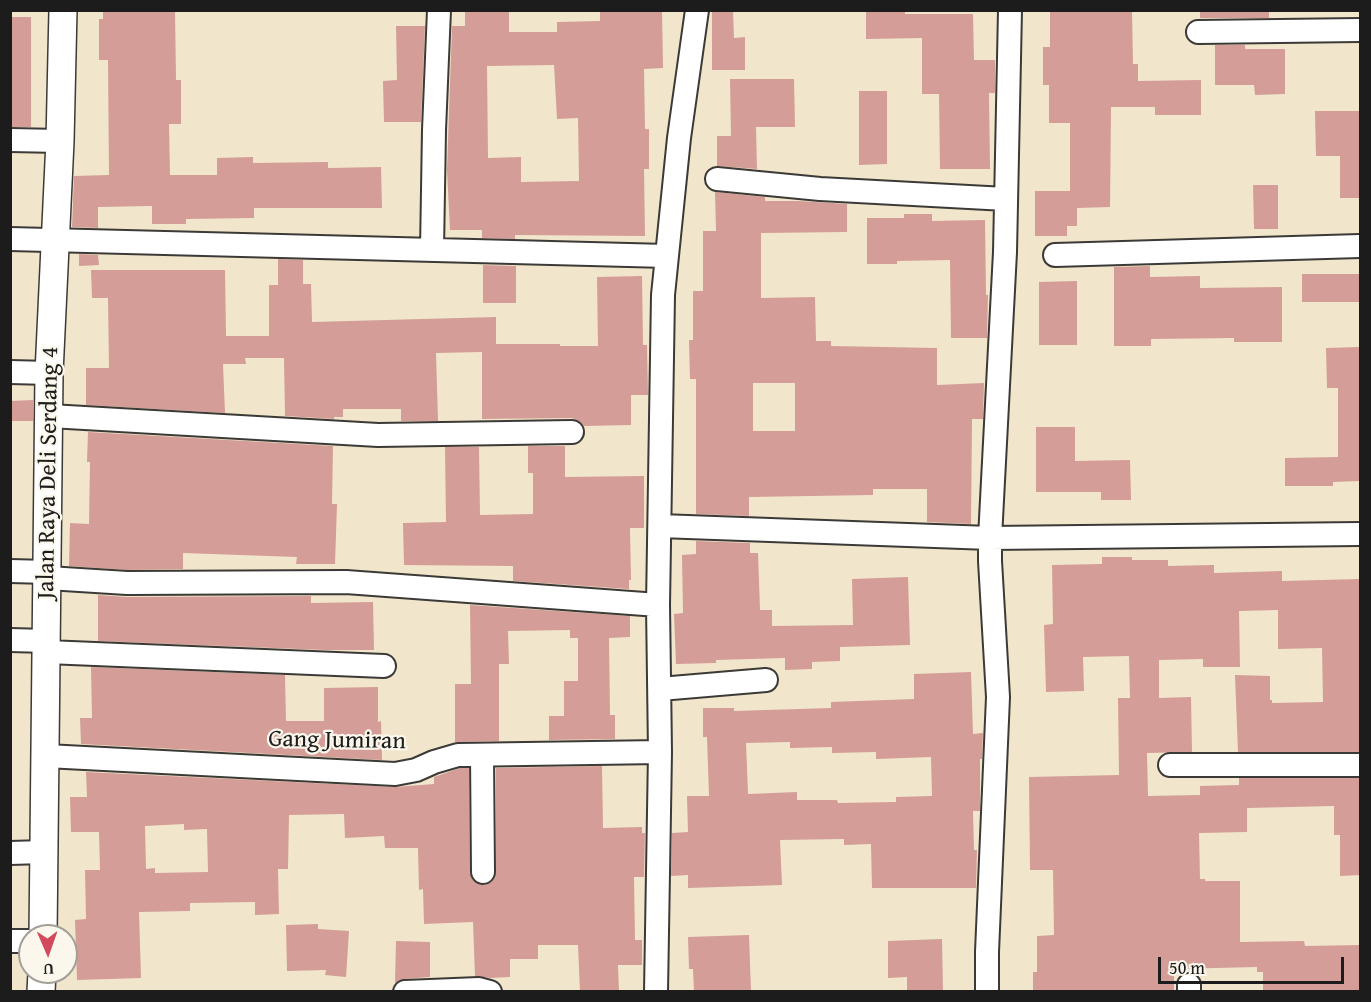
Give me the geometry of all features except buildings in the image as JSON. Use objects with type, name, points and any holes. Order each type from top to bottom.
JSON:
[{"type":"street","name":"Jalan Raya Deli Serdang 4","points":[[43,924],[49,372],[60,141],[63,10]]},
{"type":"street","points":[[432,249],[434,130],[440,10]]},
{"type":"street","points":[[656,992],[660,752],[658,605],[663,296],[679,138],[697,10]]},
{"type":"street","points":[[987,992],[998,697],[990,538],[1006,199],[1010,10]]},
{"type":"street","points":[[1198,32],[1360,30]]},
{"type":"street","points":[[10,140],[60,141]]},
{"type":"street","points":[[717,179],[820,189],[1006,199]]},
{"type":"street","points":[[10,238],[666,256]]},
{"type":"street","points":[[1055,255],[1360,246]]},
{"type":"street","points":[[10,372],[49,372]]},
{"type":"street","points":[[50,416],[378,435],[572,432]]},
{"type":"street","points":[[660,526],[990,538],[1360,534]]},
{"type":"street","points":[[10,571],[126,583],[346,582],[658,605]]},
{"type":"street","points":[[10,640],[47,646],[384,666]]},
{"type":"street","points":[[660,689],[766,680]]},
{"type":"street","name":"Gang Jumiran","points":[[46,756],[395,774],[416,770],[434,762],[458,756],[660,752]]},
{"type":"street","points":[[482,755],[483,873]]},
{"type":"street","points":[[1170,765],[1360,765]]},
{"type":"street","points":[[10,853],[44,852]]},
{"type":"street","points":[[405,992],[479,989],[490,992]]}]
